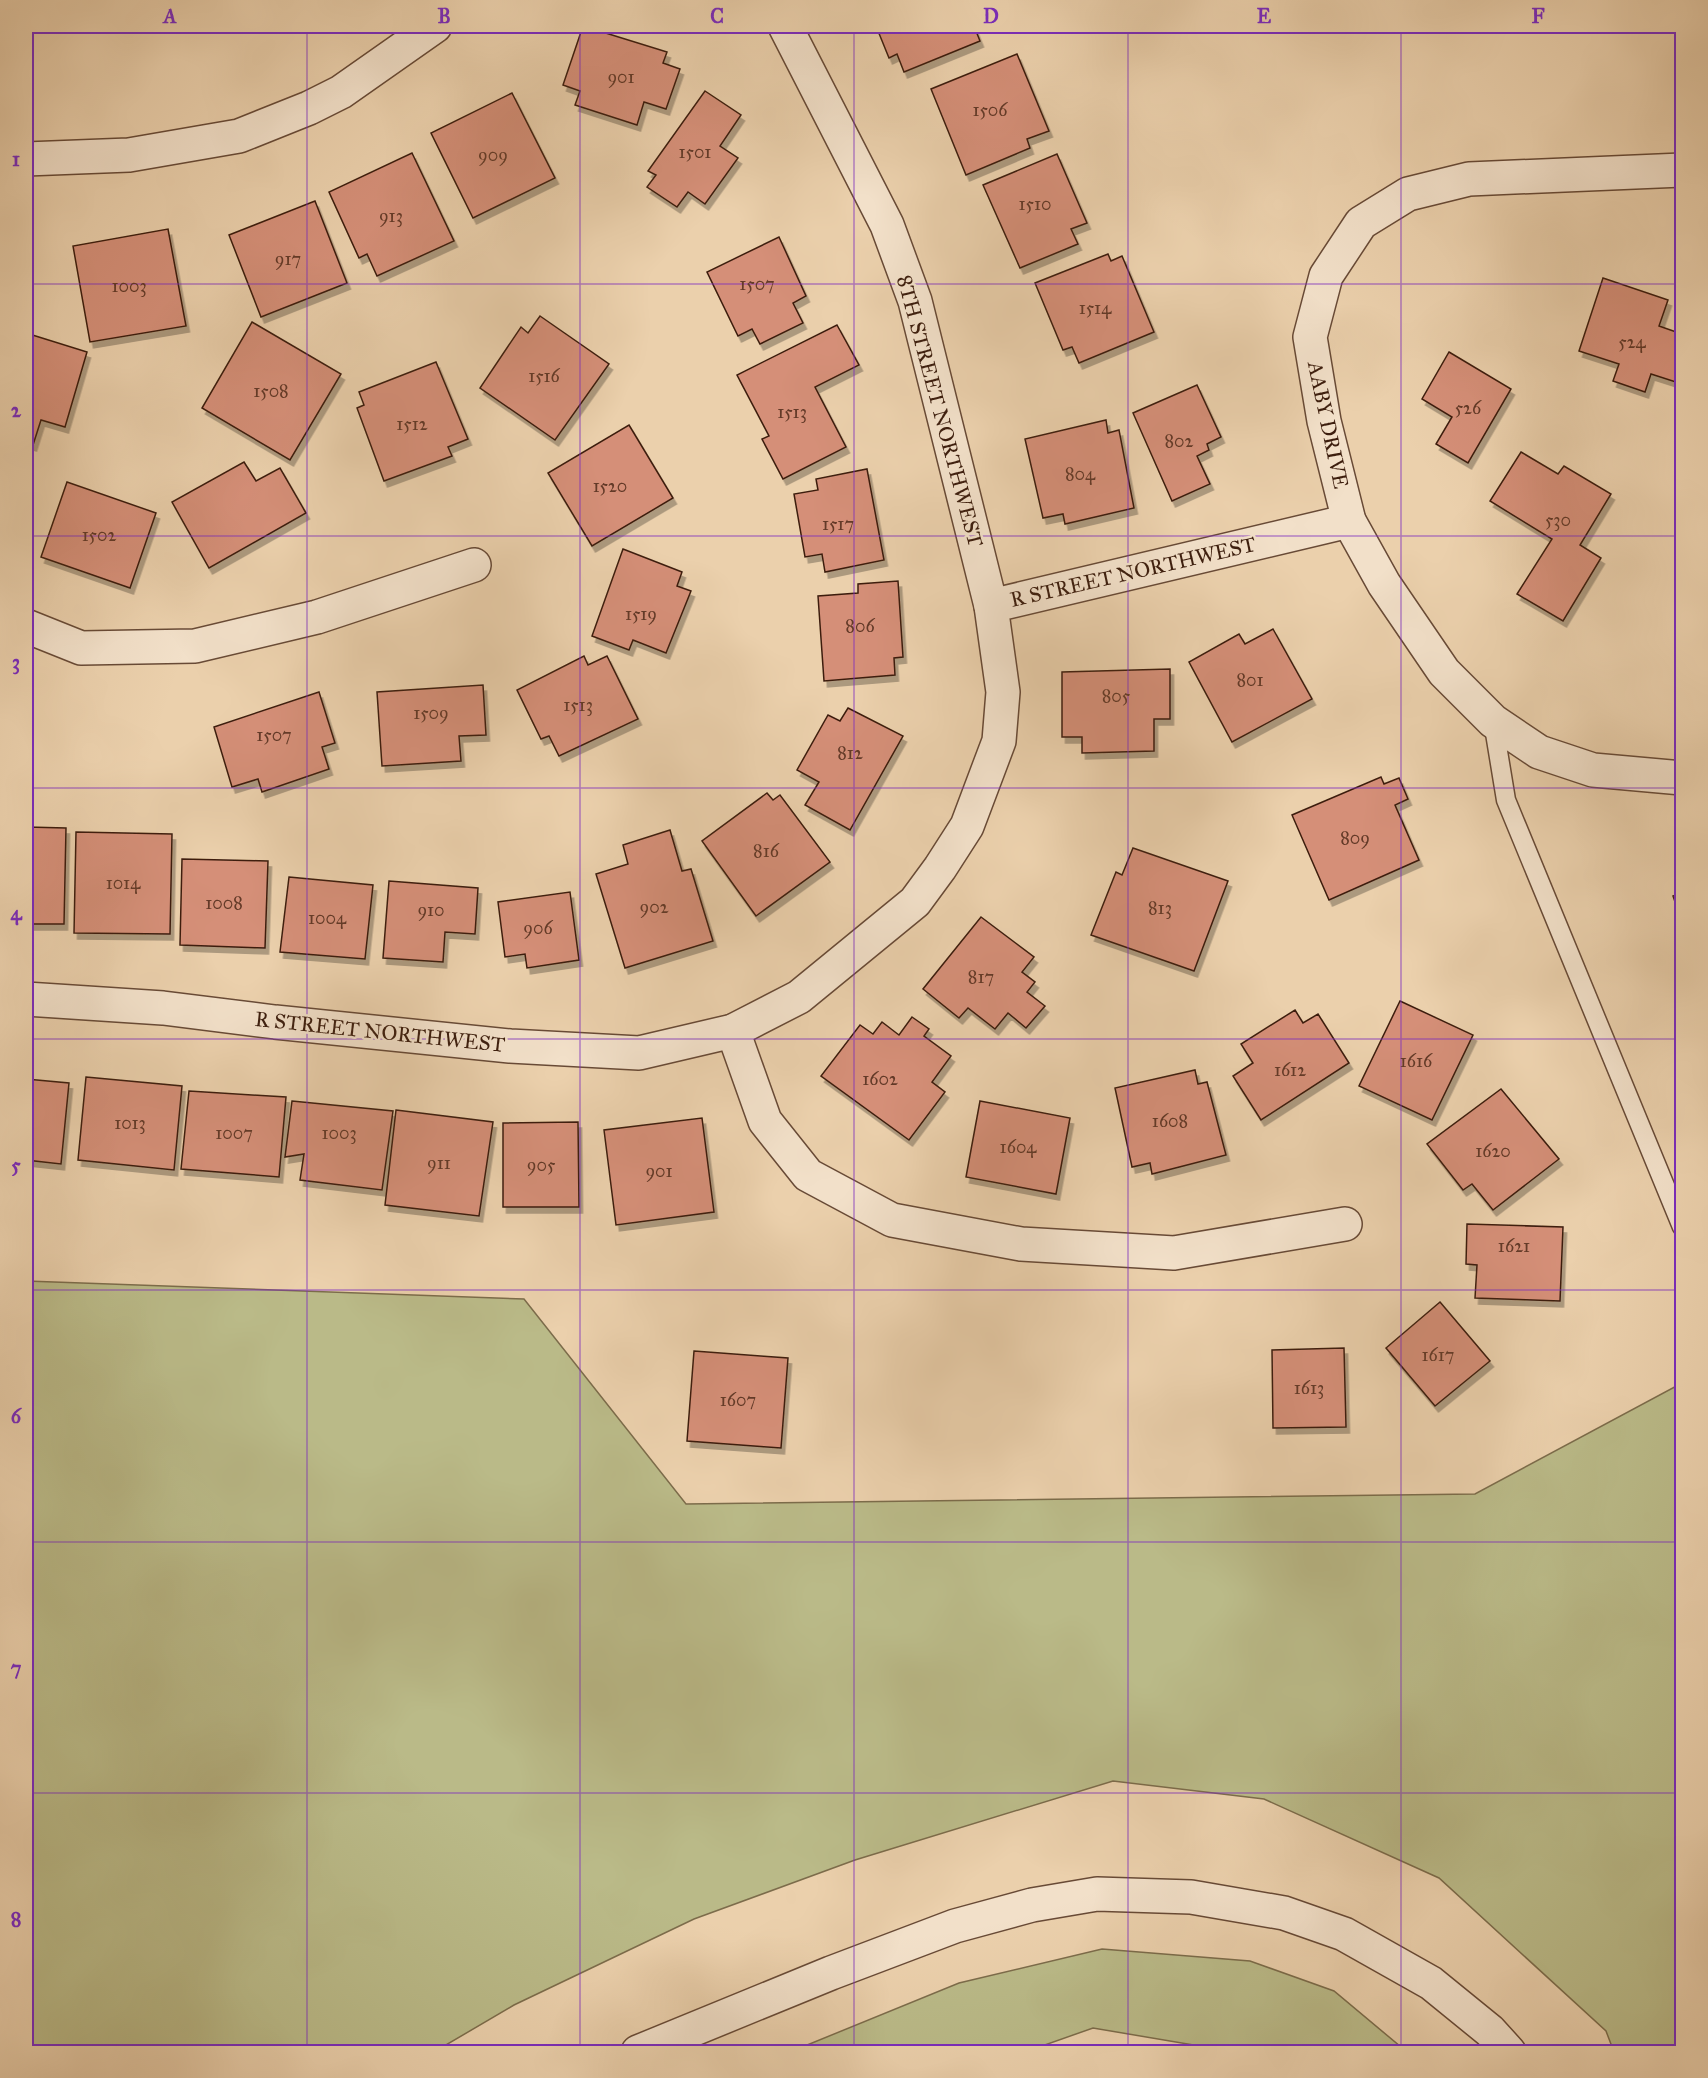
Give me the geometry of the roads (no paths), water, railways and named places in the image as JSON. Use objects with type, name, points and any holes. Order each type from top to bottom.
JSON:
[{"type":"street","points":[[26,159],[129,155],[239,136],[309,108],[341,92],[435,26]]},
{"type":"street","name":"8TH STREET NORTHWEST","points":[[785,26],[887,225],[915,300],[991,606]]},
{"type":"street","name":"AABY DRIVE","points":[[1683,170],[1469,179],[1408,194],[1361,224],[1326,276],[1310,337],[1324,421],[1349,520],[1384,584],[1444,672],[1493,721],[1539,752],[1593,771],[1683,778]]},
{"type":"street","name":"R STREET NORTHWEST","points":[[26,999],[163,1008],[510,1046],[639,1053],[733,1031],[799,996],[915,902],[967,826],[999,741],[1003,692],[991,606],[1349,520]]},
{"type":"street","points":[[26,626],[81,648],[195,646],[317,616],[474,565]]},
{"type":"street","points":[[733,1031],[765,1121],[808,1175],[892,1220],[1021,1244],[1174,1253],[1345,1224]]},
{"type":"street","points":[[638,2052],[831,1973],[956,1926],[1032,1905],[1097,1894],[1191,1897],[1284,1913],[1344,1934],[1431,1983],[1490,2031],[1509,2052]]},
{"type":"lane","points":[[1493,721],[1506,800],[1683,1227]]}]
